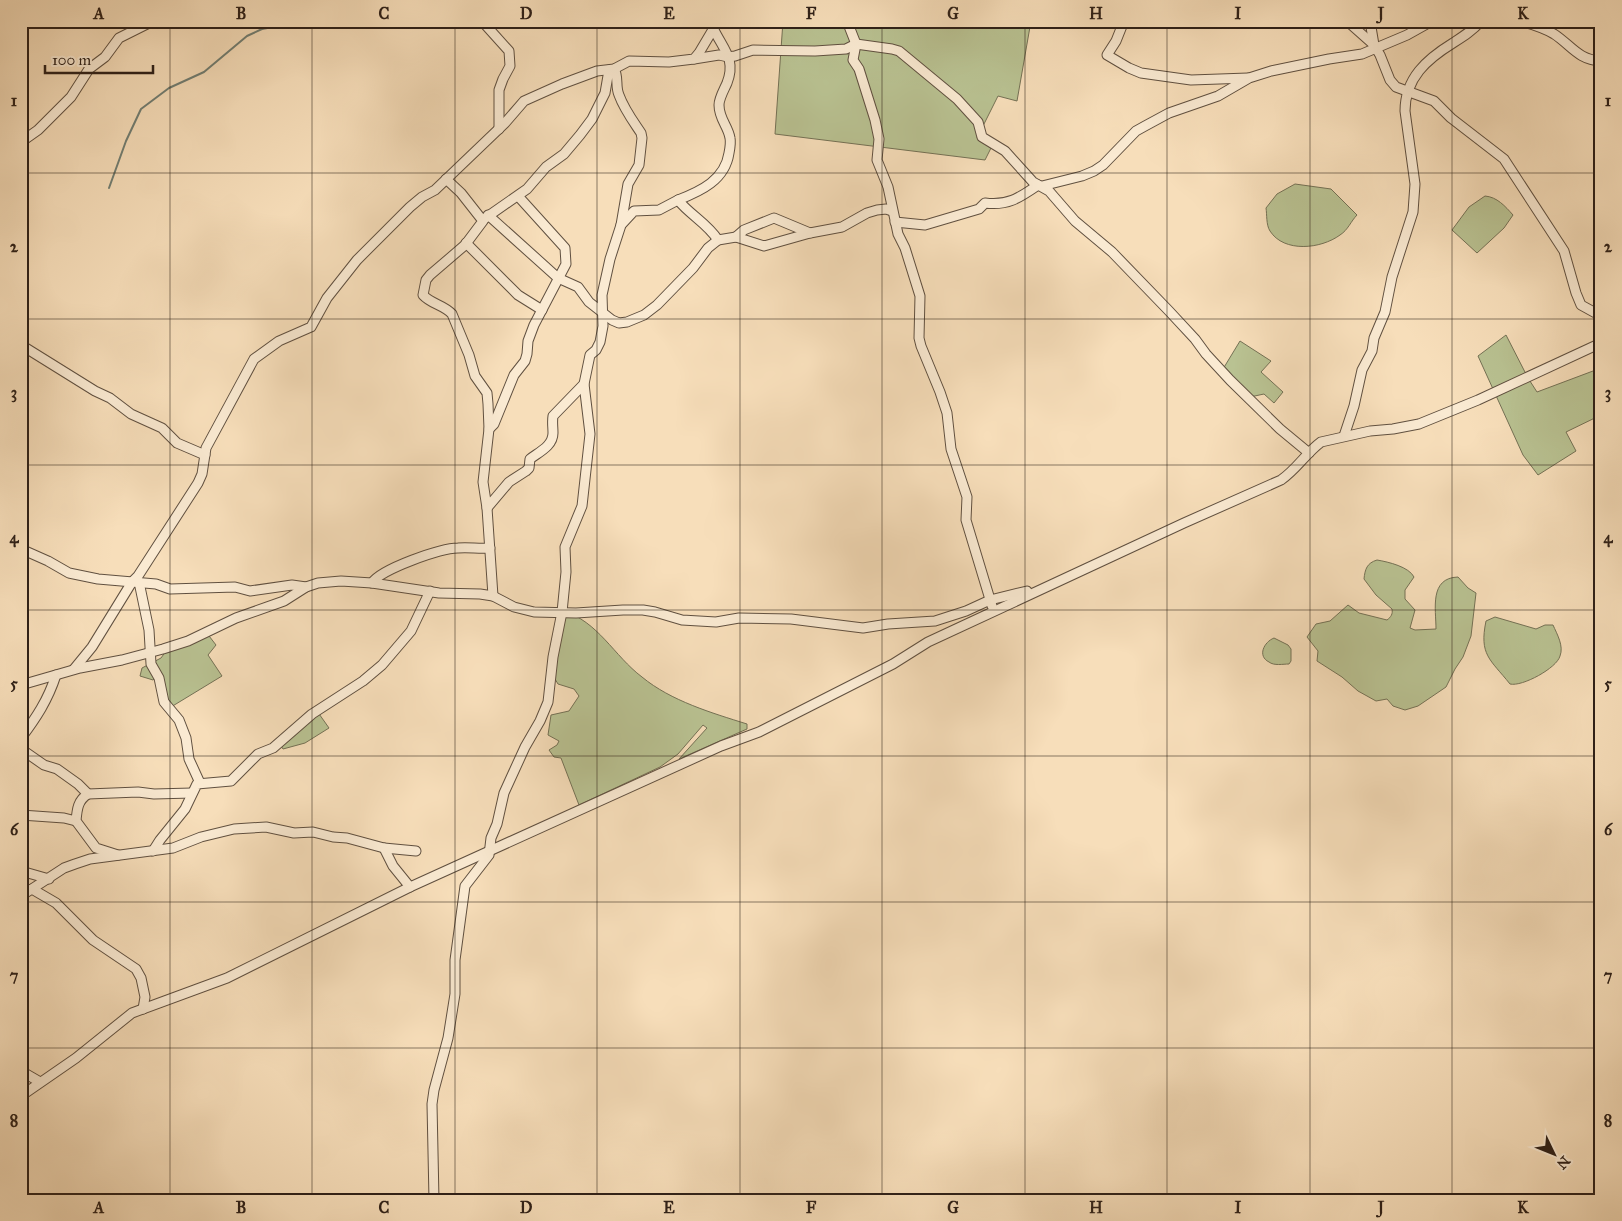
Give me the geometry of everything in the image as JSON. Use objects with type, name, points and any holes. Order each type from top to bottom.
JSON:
[{"type":"street","points":[[21,142],[38,130],[72,97],[89,69],[105,57],[119,38],[153,21]]},
{"type":"street","points":[[482,21],[509,50],[510,66],[502,79],[499,90],[499,129]]},
{"type":"street","points":[[847,21],[856,44],[854,60],[875,120],[879,139],[877,160],[888,187],[898,234],[917,282],[920,303],[919,338],[947,413],[951,449],[967,497],[966,520],[993,611]]},
{"type":"street","points":[[1124,21],[1116,41],[1107,55],[1129,68],[1141,73],[1191,80],[1249,78]]},
{"type":"street","points":[[1347,21],[1375,47]]},
{"type":"street","points":[[1370,21],[1375,47],[1390,80],[1401,90],[1409,91],[1434,102],[1451,118],[1504,159],[1564,251],[1581,305],[1601,316]]},
{"type":"street","points":[[895,222],[926,225],[979,209],[982,204],[1000,205],[1009,202],[1040,185],[1082,176],[1103,165],[1136,131],[1169,113],[1218,96],[1249,78],[1271,71],[1328,58],[1362,54],[1375,47],[1408,36],[1432,21]]},
{"type":"street","points":[[1344,436],[1354,406],[1362,370],[1372,351],[1374,338],[1384,312],[1392,277],[1413,212],[1415,184],[1405,110],[1405,101],[1410,85],[1420,68],[1440,51],[1472,31],[1481,21]]},
{"type":"street","points":[[1520,21],[1554,34],[1578,54],[1595,61],[1601,61]]},
{"type":"street","points":[[621,225],[634,211],[659,210],[692,194],[713,182],[726,166],[731,144],[719,104],[732,67],[716,26]]},
{"type":"street","points":[[694,59],[716,26]]},
{"type":"street","points":[[73,670],[92,647],[198,483],[202,474],[206,448],[211,437],[254,360],[279,341],[311,327],[326,298],[358,260],[410,207],[422,197],[435,190],[499,129],[524,101],[598,71],[611,69],[632,60],[670,62],[719,55],[728,57],[753,50],[823,50],[846,48],[856,44],[892,48],[899,51],[956,98],[978,122],[982,137],[1005,150],[1012,160],[1049,191],[1075,221],[1112,252],[1195,338],[1206,354],[1226,375],[1280,429],[1309,453]]},
{"type":"street","points":[[493,596],[487,508],[483,482],[489,429],[487,393],[475,376],[457,325],[449,311],[427,300],[424,295],[426,280],[466,243],[485,218],[518,196],[546,167],[564,154],[592,119],[605,93],[611,69]]},
{"type":"street","points":[[434,1200],[432,1104],[448,1038],[455,994],[455,960],[465,886],[490,852],[491,838],[497,824],[504,794],[548,702],[553,657],[562,612],[566,572],[565,548],[582,506],[590,434],[584,384],[590,355],[596,350],[600,342],[603,326],[602,296],[607,270],[621,225],[628,184],[639,165],[641,133],[619,95],[616,84],[618,76],[611,69]]},
{"type":"street","points":[[446,179],[485,218],[558,278],[578,287],[589,302],[612,320],[619,323],[644,315],[657,305],[693,268],[708,248],[718,240],[736,237],[764,246],[810,233],[842,227],[867,213],[877,210],[892,211]]},
{"type":"street","points":[[489,429],[494,424],[514,376],[525,361],[528,341],[566,264],[565,248],[518,196]]},
{"type":"street","points":[[678,200],[686,210],[710,227],[718,240]]},
{"type":"street","points":[[736,237],[744,230],[774,218],[810,233]]},
{"type":"street","points":[[466,243],[518,295],[542,310]]},
{"type":"street","points":[[21,1096],[76,1058],[132,1013],[183,996],[226,978],[410,888],[721,746],[759,732],[893,664],[928,642],[1281,480],[1322,442],[1344,436],[1419,424],[1494,393],[1601,343]]},
{"type":"street","points":[[21,345],[95,391],[110,398],[131,414],[162,428],[178,443],[205,455]]},
{"type":"street","points":[[487,508],[509,482],[529,468],[530,459],[551,441],[553,435],[553,416],[584,384]]},
{"type":"street","points":[[372,583],[377,577],[390,570],[432,554],[458,548],[490,548]]},
{"type":"street","points":[[21,549],[69,573],[85,577],[156,584],[170,590],[234,588],[250,592],[292,584],[306,587]]},
{"type":"street","points":[[21,685],[188,640],[236,618],[284,601],[306,587],[318,583],[341,581],[372,583],[439,593],[480,594],[493,596],[514,607],[534,612],[588,613],[643,610],[682,620],[716,622],[739,618],[791,619],[863,628],[888,624],[935,621],[966,611],[990,600],[1028,590],[1032,593]]},
{"type":"street","points":[[135,582],[149,630],[149,652],[153,670],[159,678],[164,702],[179,720],[186,738],[189,759],[200,783]]},
{"type":"street","points":[[153,851],[185,810],[197,784],[231,781],[236,778],[254,757],[273,748],[312,714],[363,681],[382,665],[411,632],[430,591]]},
{"type":"street","points":[[21,738],[39,714],[51,692],[56,675]]},
{"type":"street","points":[[21,749],[44,765],[57,769],[78,784],[88,794]]},
{"type":"street","points":[[119,855],[96,848],[91,844],[76,821],[78,806],[84,797],[88,794],[138,792],[163,794],[192,793]]},
{"type":"street","points":[[21,815],[64,818],[76,821]]},
{"type":"street","points":[[21,896],[64,868],[75,864],[119,855],[173,848],[219,832],[266,827],[294,833],[313,832],[333,837],[348,838],[384,848],[416,852]]},
{"type":"street","points":[[384,848],[393,866],[410,888]]},
{"type":"street","points":[[21,871],[49,878]]},
{"type":"street","points":[[32,889],[56,903],[93,940],[136,969],[141,978],[145,998],[143,1009]]},
{"type":"street","points":[[21,1071],[40,1082]]},
{"type":"green space","points":[[783,21],[1031,21],[1017,101],[998,96],[977,138],[992,146],[985,160],[775,134]]},
{"type":"green space","points":[[1295,184],[1331,189],[1357,215],[1343,233],[1332,240],[1313,246],[1293,246],[1284,243],[1270,231],[1267,223],[1266,208],[1277,194]]},
{"type":"green space","points":[[1485,196],[1497,200],[1513,215],[1504,228],[1477,253],[1452,230],[1469,207]]},
{"type":"green space","points":[[1506,335],[1537,392],[1601,368],[1601,415],[1566,432],[1576,451],[1538,475],[1523,455],[1478,356]]},
{"type":"green space","points":[[1240,341],[1271,361],[1261,372],[1283,392],[1274,403],[1264,394],[1250,397],[1223,369]]},
{"type":"green space","points":[[1377,560],[1408,570],[1414,577],[1405,590],[1405,599],[1415,610],[1410,628],[1415,630],[1436,629],[1436,596],[1442,583],[1458,577],[1468,588],[1476,593],[1471,636],[1463,657],[1446,687],[1418,706],[1405,710],[1393,706],[1387,699],[1376,701],[1358,691],[1342,677],[1317,661],[1318,651],[1307,637],[1316,624],[1330,621],[1348,605],[1359,613],[1387,620],[1390,618],[1392,609],[1376,595],[1364,579],[1367,567]]},
{"type":"green space","points":[[563,611],[575,616],[596,631],[632,669],[653,685],[679,700],[747,724],[747,729],[679,759],[707,728],[703,725],[678,754],[660,767],[579,805],[561,758],[554,757],[549,750],[557,745],[559,741],[548,735],[551,715],[569,711],[579,696],[574,689],[558,684],[552,674]]},
{"type":"green space","points":[[1495,617],[1536,629],[1545,625],[1553,625],[1560,640],[1561,648],[1557,661],[1546,671],[1530,680],[1510,684],[1492,662],[1485,649],[1484,632],[1486,621]]},
{"type":"green space","points":[[206,632],[216,645],[208,655],[222,676],[171,707],[166,701],[159,675],[153,680],[140,676],[142,668],[161,658],[166,651]]},
{"type":"green space","points":[[1274,638],[1288,645],[1291,649],[1291,661],[1289,664],[1273,664],[1263,656],[1263,649]]},
{"type":"green space","points":[[317,711],[329,728],[305,743],[283,749],[279,743]]},
{"type":"waterway","points":[[109,188],[126,141],[141,109],[169,88],[204,72],[247,36],[262,29],[306,21]]}]
